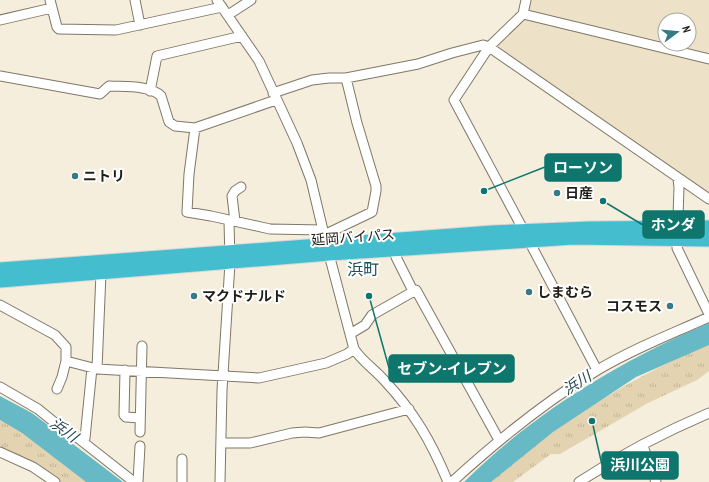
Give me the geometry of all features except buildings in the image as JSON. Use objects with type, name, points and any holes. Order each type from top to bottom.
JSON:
[{"type":"highway","name":"延岡バイパス","points":[[677,238],[709,227]]},
{"type":"highway","name":"延岡バイパス","points":[[325,241],[395,249],[527,236]]},
{"type":"highway","name":"延岡バイパス","points":[[0,281],[102,273],[229,257],[325,241],[527,236],[677,238],[709,240]]},
{"type":"highway","name":"延岡バイパス","points":[[0,269],[229,257]]},
{"type":"street","points":[[135,0],[140,25]]},
{"type":"street","points":[[228,15],[251,0]]},
{"type":"street","points":[[526,0],[523,14],[489,47],[454,100],[597,370]]},
{"type":"street","points":[[0,20],[51,4],[57,27],[59,29],[116,30],[220,3],[259,61],[297,143],[311,180],[325,241],[354,349],[409,409],[428,438],[448,482]]},
{"type":"street","points":[[523,14],[709,59]]},
{"type":"street","points":[[150,91],[157,56],[242,36]]},
{"type":"street","points":[[0,76],[100,94],[109,86],[142,87],[161,96],[169,122],[175,126],[196,128],[312,80],[346,78],[418,64],[452,52],[483,45],[489,47],[709,199]]},
{"type":"street","points":[[196,128],[189,174],[187,212],[232,220],[325,241],[372,212],[376,191],[372,171],[357,123],[346,78]]},
{"type":"street","points":[[452,482],[498,440],[532,413],[597,370],[623,356],[709,316],[677,238],[678,179]]},
{"type":"street","points":[[220,482],[222,390],[232,220],[232,196],[235,191],[241,187]]},
{"type":"street","points":[[395,249],[396,257],[413,292]]},
{"type":"street","points":[[83,441],[85,438],[94,369],[102,273]]},
{"type":"street","points":[[350,334],[356,332],[365,325],[372,315],[416,290],[498,440]]},
{"type":"street","points":[[0,305],[55,336],[66,347],[66,361],[57,389]]},
{"type":"street","points":[[140,432],[142,346]]},
{"type":"street","points":[[66,361],[94,369],[259,378],[326,363],[347,354],[354,349]]},
{"type":"street","points":[[125,370],[124,415],[126,417],[140,418]]},
{"type":"street","points":[[0,387],[38,409],[59,426],[64,427],[134,482]]},
{"type":"street","points":[[221,443],[250,443],[292,433],[318,432],[409,409]]},
{"type":"street","points":[[578,482],[617,459],[672,430],[709,415]]},
{"type":"street","points":[[138,482],[140,446]]},
{"type":"street","points":[[643,446],[656,482]]},
{"type":"street","points":[[0,452],[33,467],[55,482]]},
{"type":"street","points":[[182,459],[182,482]]},
{"type":"shaded area","points":[[529,0],[709,0],[709,48],[707,56],[690,52],[697,52],[697,12],[657,12],[657,44],[526,13]]},
{"type":"shaded area","points":[[524,17],[657,49],[657,52],[668,52],[709,62],[709,198],[494,47]]},
{"type":"green space","points":[[709,344],[709,371],[697,380],[648,403],[560,454],[551,454],[513,482],[491,482],[544,438],[589,407],[660,367]]},
{"type":"green space","points":[[0,420],[22,433],[86,482],[61,482],[48,473],[0,448]]},
{"type":"water","points":[[709,323],[709,345],[636,377],[553,432],[491,482],[464,482],[519,433],[579,391],[642,354]]},
{"type":"water","points":[[0,396],[32,413],[123,482],[86,482],[22,433],[0,420]]},
{"type":"place","name":"ニトリ","points":[[75,176]]},
{"type":"place","name":"ローソン","points":[[484,191]]},
{"type":"place","name":"日産","points":[[557,193]]},
{"type":"place","name":"ホンダ","points":[[603,201]]},
{"type":"place","name":"しまむら","points":[[529,292]]},
{"type":"place","name":"マクドナルド","points":[[194,296]]},
{"type":"place","name":"セブン-イレブン","points":[[369,296]]},
{"type":"place","name":"コスモス","points":[[670,306]]},
{"type":"place","name":"浜川公園","points":[[592,421]]},
{"type":"district","name":"浜町","points":[[363,269]]},
{"type":"water label","name":"浜川","points":[[577,383]]},
{"type":"water label","name":"浜川","points":[[64,430]]}]
